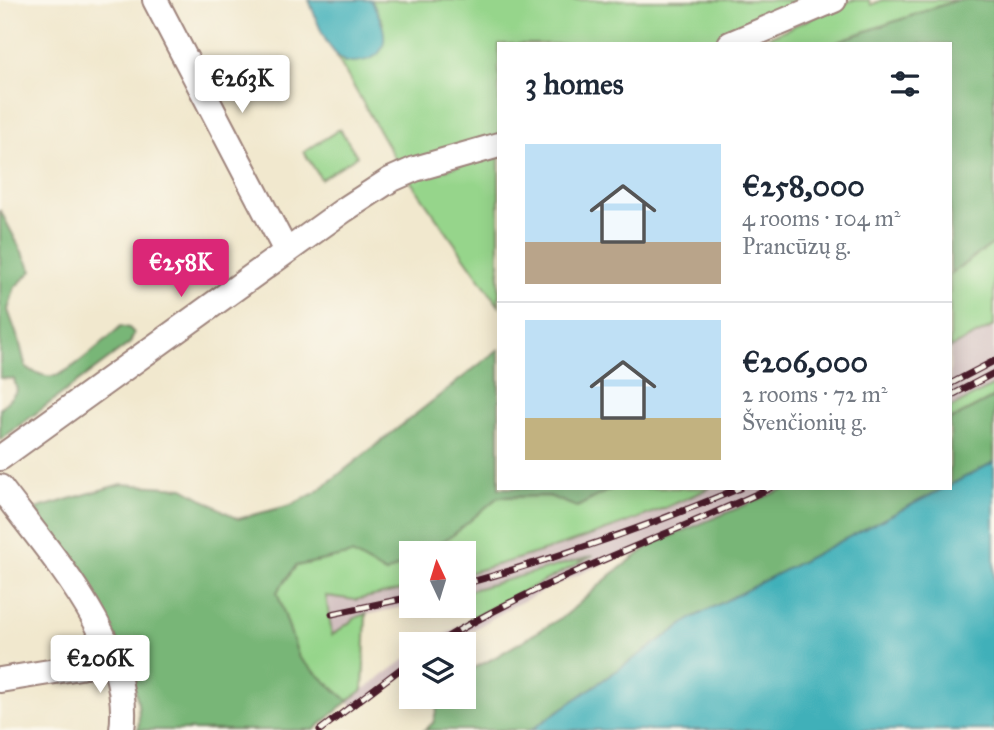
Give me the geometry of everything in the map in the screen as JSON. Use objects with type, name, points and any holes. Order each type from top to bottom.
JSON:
[{"type":"street","points":[[155,0],[286,251]]},
{"type":"street","points":[[735,42],[834,0]]},
{"type":"street","points":[[0,458],[286,251],[390,180],[415,169],[497,146]]},
{"type":"street","points":[[0,487],[64,573],[100,630],[113,658],[123,697],[122,730]]},
{"type":"street","points":[[0,680],[80,667],[113,658]]},
{"type":"shaded area","points":[[994,326],[994,385],[952,407],[952,347]]},
{"type":"shaded area","points":[[706,490],[781,490],[577,575],[515,605],[469,632],[449,632],[588,559],[476,589],[476,571],[562,546]]},
{"type":"shaded area","points":[[399,591],[399,608],[357,617],[338,633],[332,634],[326,596],[355,600]]},
{"type":"shaded area","points":[[399,664],[399,677],[354,709],[348,701]]},
{"type":"green space","points":[[371,0],[812,0],[719,42],[497,42],[497,139],[400,167],[336,56],[345,62],[383,23]]},
{"type":"green space","points":[[852,0],[869,0],[871,5],[882,0],[957,0],[839,42],[758,42]]},
{"type":"green space","points":[[957,0],[994,0],[994,243],[952,273],[952,42],[839,42]]},
{"type":"green space","points":[[340,129],[357,156],[321,179],[304,152]]},
{"type":"green space","points":[[497,156],[497,303],[409,179]]},
{"type":"green space","points":[[0,210],[32,271],[15,287],[8,310],[26,368],[46,376],[58,375],[82,360],[121,326],[134,333],[130,343],[0,440],[0,409],[17,391],[14,379],[0,378]]},
{"type":"green space","points":[[994,243],[994,326],[952,347],[952,273]]},
{"type":"green space","points":[[497,351],[497,490],[609,490],[577,507],[549,496],[498,497],[443,541],[399,541],[399,566],[386,573],[352,554],[296,566],[277,592],[299,658],[348,701],[314,730],[138,730],[138,704],[131,675],[119,645],[86,585],[35,509],[121,484],[183,488],[238,519],[291,505],[315,493]]},
{"type":"green space","points":[[994,385],[994,397],[952,419],[952,407]]},
{"type":"green space","points":[[994,397],[994,462],[952,484],[952,419]]},
{"type":"green space","points":[[609,490],[705,490],[589,536],[476,571],[476,541],[443,541],[498,497],[549,496],[577,507]]},
{"type":"green space","points":[[781,490],[940,490],[694,617],[531,730],[424,730],[433,723],[437,709],[476,709],[476,667],[566,615],[611,575],[652,544]]},
{"type":"green space","points":[[352,554],[386,573],[399,566],[399,591],[355,600],[326,596],[332,635],[357,617],[366,614],[363,690],[348,701],[299,658],[277,592],[296,566]]},
{"type":"green space","points":[[593,556],[476,616],[476,589]]},
{"type":"water","points":[[309,0],[371,0],[384,35],[380,52],[372,58],[345,62],[327,42]]},
{"type":"water","points":[[994,462],[994,730],[531,730],[694,617],[940,490],[952,490],[952,484]]},
{"type":"railway","points":[[952,383],[994,361]]},
{"type":"railway","points":[[952,395],[994,373]]},
{"type":"railway","points":[[476,580],[603,540],[735,490]]},
{"type":"railway","points":[[457,632],[558,580],[766,490]]},
{"type":"railway","points":[[332,614],[399,600]]},
{"type":"railway","points":[[320,730],[399,670]]}]
